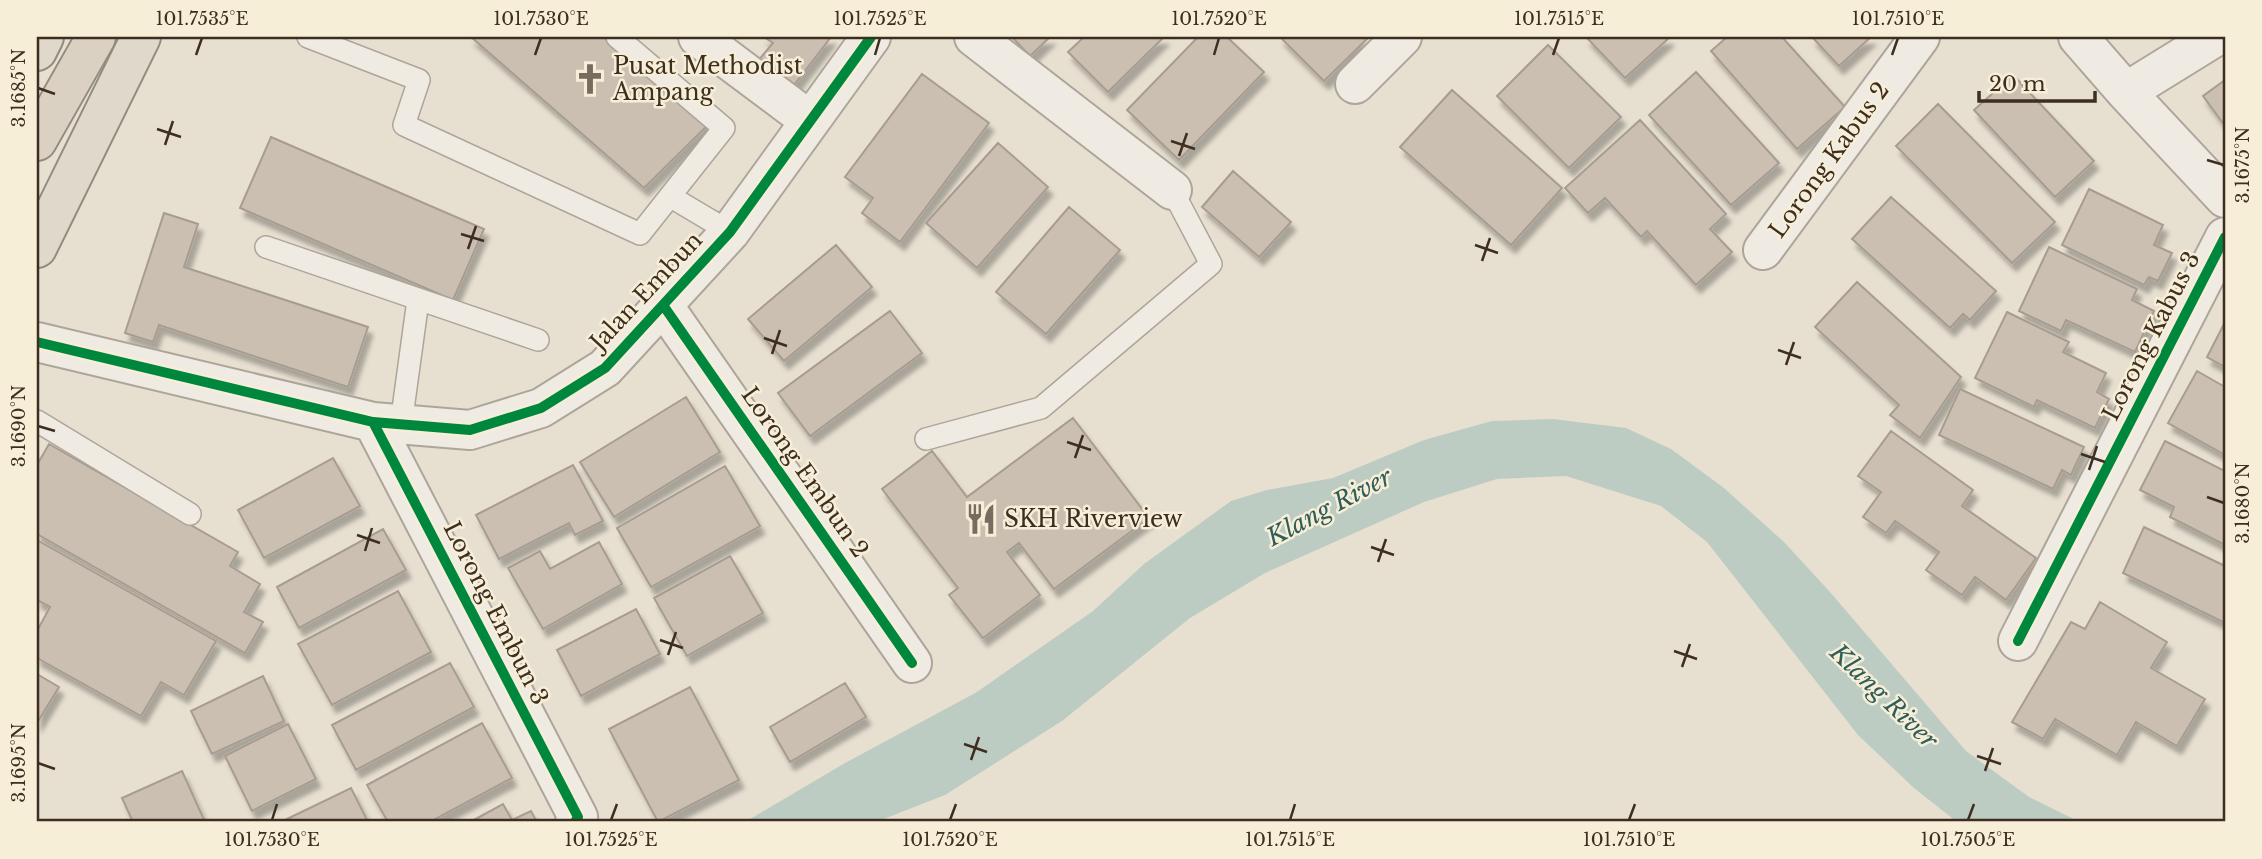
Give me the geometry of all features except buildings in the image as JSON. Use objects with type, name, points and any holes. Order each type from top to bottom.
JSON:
[{"type":"highway","points":[[37,51],[44,37]]},
{"type":"highway","points":[[37,141],[96,37]]},
{"type":"highway","points":[[37,248],[141,37]]},
{"type":"street","points":[[698,37],[809,120]]},
{"type":"street","name":"Jalan Embun","points":[[37,342],[387,423],[470,430],[541,408],[605,368],[730,232],[871,37]]},
{"type":"street","points":[[975,37],[1172,190]]},
{"type":"street","points":[[1355,84],[1402,37]]},
{"type":"street","name":"Lorong Kabus 2","points":[[1763,250],[1920,37]]},
{"type":"street","points":[[2078,37],[2225,198]]},
{"type":"street","points":[[2126,92],[2215,37]]},
{"type":"street","name":"Lorong Kabus 3","points":[[2018,641],[2225,237]]},
{"type":"street","name":"Lorong Embun 2","points":[[663,305],[912,663]]},
{"type":"street","name":"Lorong Embun 3","points":[[387,423],[578,817],[575,822]]},
{"type":"lane","points":[[308,37],[419,80],[404,125],[640,234],[724,128],[617,37]]},
{"type":"lane","points":[[926,439],[1041,408],[1210,264],[1172,190]]},
{"type":"lane","points":[[671,197],[730,232]]},
{"type":"lane","points":[[266,247],[538,340]]},
{"type":"lane","points":[[387,423],[418,300]]},
{"type":"lane","points":[[37,421],[190,514]]},
{"type":"water","name":"Klang River","points":[[1553,419],[1626,428],[1671,449],[1724,488],[1784,542],[1966,751],[2029,797],[2080,822],[1957,822],[1914,788],[1858,735],[1707,542],[1661,506],[1566,476],[1497,479],[1424,502],[1265,573],[1190,618],[1062,721],[945,795],[876,822],[745,822],[845,763],[977,692],[1093,611],[1144,564],[1231,501],[1267,490],[1333,478],[1424,440],[1492,421]]},
{"type":"cycle path","points":[[37,342],[373,422],[470,430],[541,408],[605,368],[730,232],[871,37]]},
{"type":"cycle path","points":[[2018,641],[2225,237]]},
{"type":"cycle path","points":[[663,305],[912,663]]},
{"type":"cycle path","points":[[373,422],[578,817],[575,822]]},
{"type":"place","name":"Pusat Methodist Ampang","points":[[590,79]]},
{"type":"place","name":"SKH Riverview","points":[[981,519]]}]
